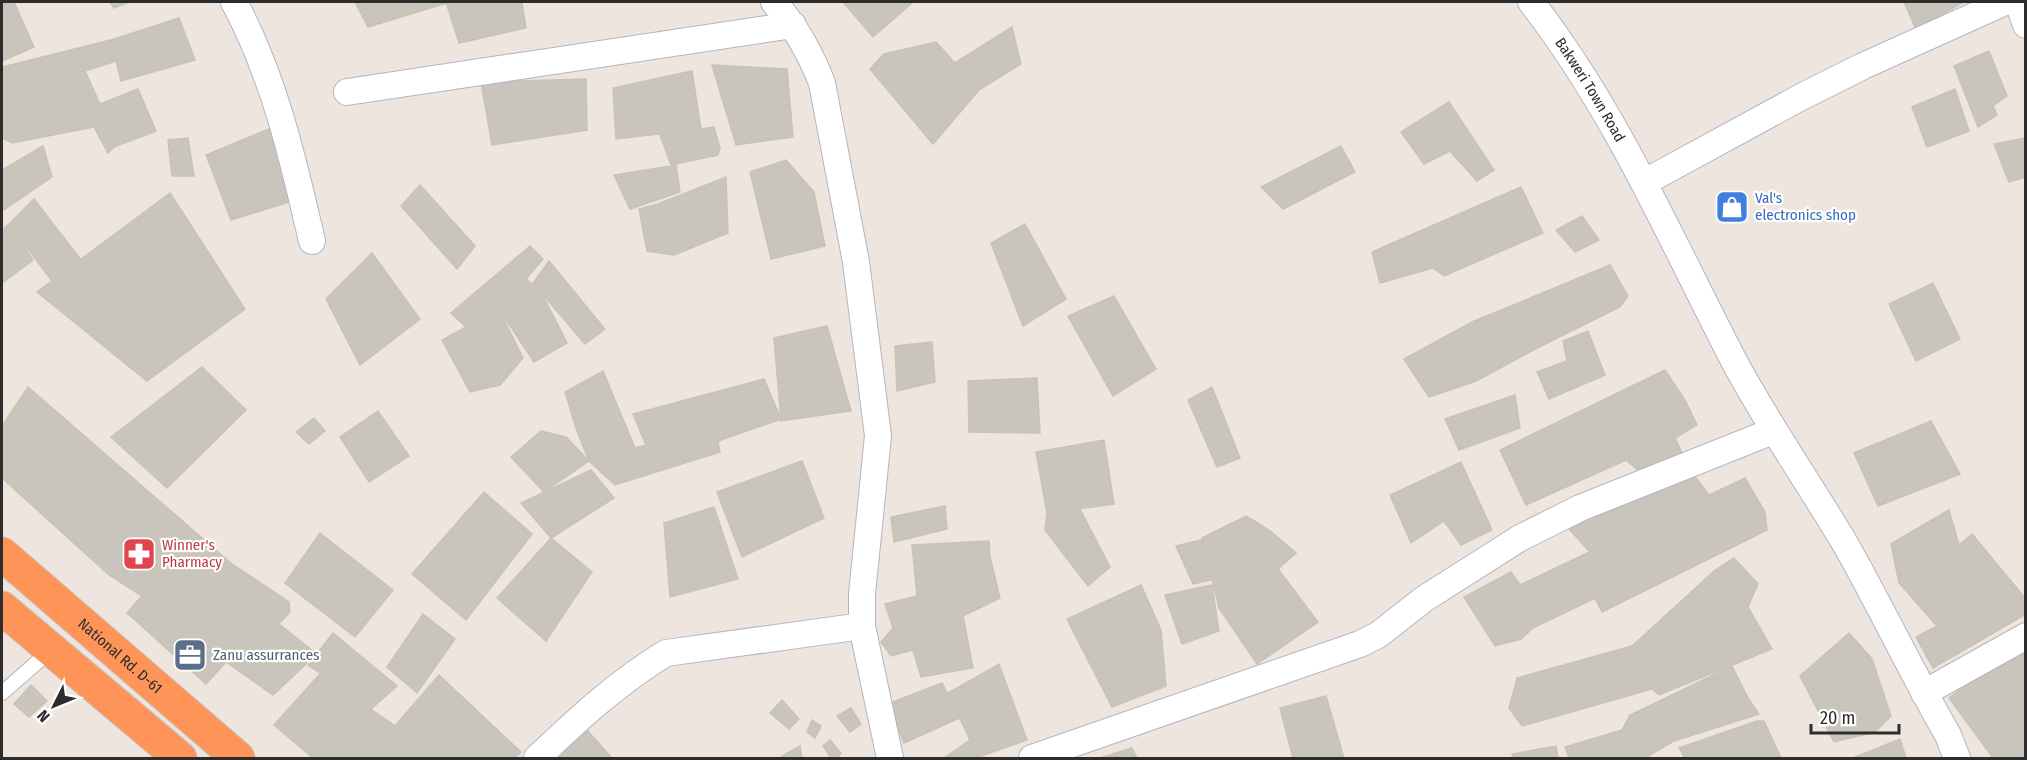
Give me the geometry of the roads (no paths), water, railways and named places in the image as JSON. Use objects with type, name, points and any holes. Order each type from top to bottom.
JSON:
[{"type":"highway","name":"National Rd. D-61","points":[[2,554],[238,759]]},
{"type":"highway","points":[[2,608],[180,759]]},
{"type":"street","points":[[234,2],[251,34],[288,139],[312,241]]},
{"type":"street","points":[[774,2],[793,25],[822,83],[856,262],[878,436],[862,594],[862,626],[890,759]]},
{"type":"street","name":"Bakweri Town Road","points":[[1531,2],[1554,32],[1600,102],[1645,182],[1724,341],[1773,431],[1848,549],[1948,735],[1957,759]]},
{"type":"street","points":[[1645,182],[1803,96],[1863,66],[2005,2]]},
{"type":"street","points":[[2018,2],[2025,25]]},
{"type":"street","points":[[347,92],[793,25]]},
{"type":"street","points":[[1032,759],[1360,644],[1378,635],[1424,599],[1520,538],[1580,508],[1773,431]]},
{"type":"street","points":[[537,759],[579,718],[643,667],[666,653],[862,626]]},
{"type":"street","points":[[1924,693],[2025,636]]},
{"type":"lane","points":[[2,693],[50,651]]},
{"type":"place","name":"Val's electronics shop","points":[[1732,207]]},
{"type":"place","name":"Winner's Pharmacy","points":[[139,554]]},
{"type":"place","name":"Zanu assurrances","points":[[190,655]]}]
